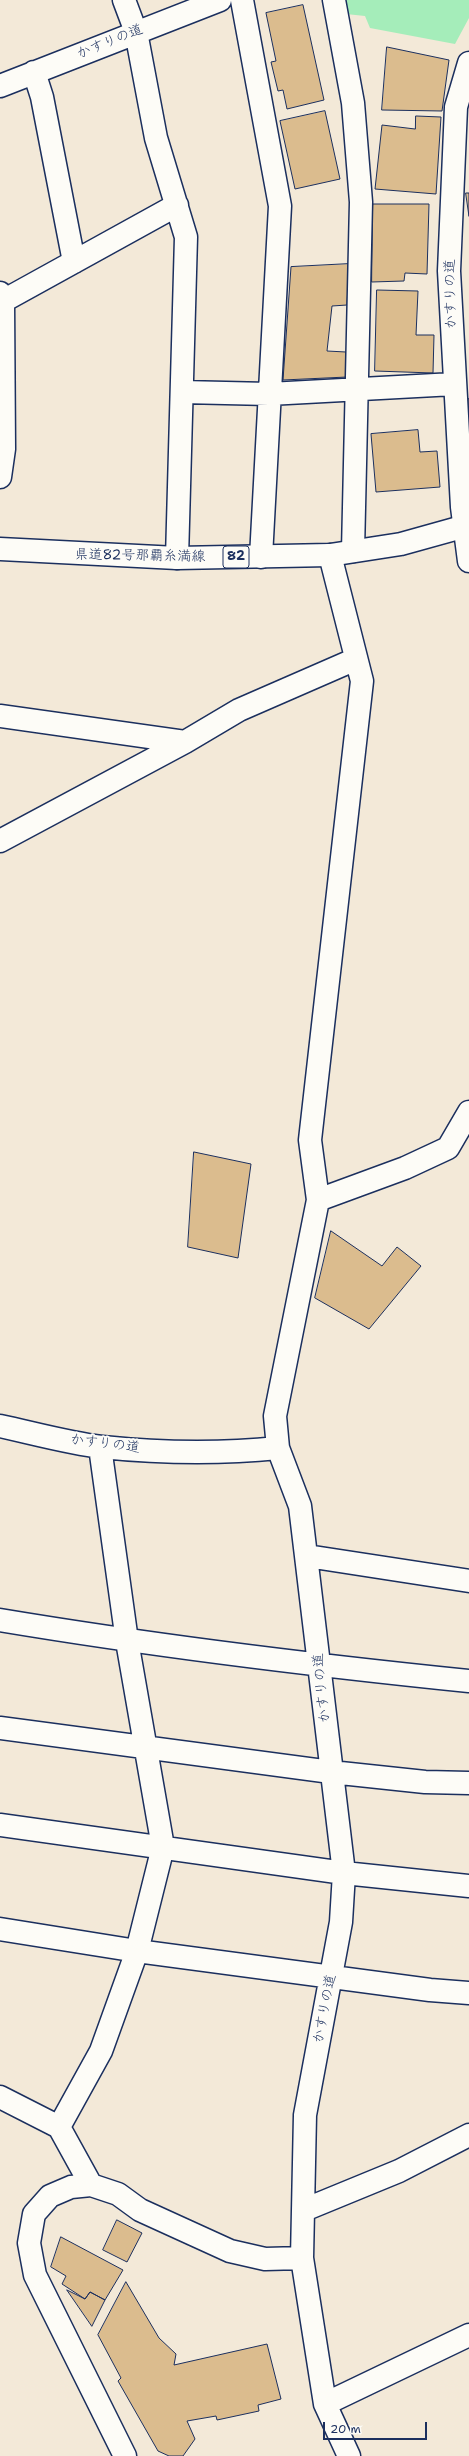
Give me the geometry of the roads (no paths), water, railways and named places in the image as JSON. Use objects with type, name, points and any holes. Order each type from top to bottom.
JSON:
[{"type":"street","points":[[124,0],[136,32],[156,138],[186,237],[177,558]]},
{"type":"street","name":"かすりの道","points":[[0,86],[220,0]]},
{"type":"street","points":[[242,0],[280,206],[260,556]]},
{"type":"street","points":[[334,0],[353,103],[361,202],[358,389],[353,551]]},
{"type":"street","name":"かすりの道","points":[[469,63],[463,106],[449,271],[454,384],[469,561]]},
{"type":"street","points":[[34,72],[42,97],[74,262]]},
{"type":"street","points":[[0,477],[4,448],[2,297],[74,262],[177,205]]},
{"type":"street","points":[[182,392],[269,394],[454,384]]},
{"type":"street","name":"県道82号那覇糸満線","points":[[0,550],[177,558],[330,555],[401,544],[466,526]]},
{"type":"street","points":[[278,1448],[275,1416],[318,1200],[310,1140],[362,681],[330,555]]},
{"type":"street","points":[[0,841],[185,742],[238,710],[356,659]]},
{"type":"street","points":[[0,716],[185,742]]},
{"type":"street","points":[[318,1200],[405,1168],[448,1148],[469,1112]]},
{"type":"street","name":"かすりの道","points":[[0,1426],[100,1447],[180,1451],[252,1451],[278,1448],[300,1506],[344,1873],[341,1922],[305,2115],[302,2258],[325,2404],[349,2456]]},
{"type":"street","points":[[59,2127],[101,2051],[137,1951],[163,1847],[144,1747],[100,1447]]},
{"type":"street","points":[[306,1556],[469,1581]]},
{"type":"street","points":[[0,1620],[128,1641],[320,1666],[469,1681]]},
{"type":"street","points":[[0,1728],[331,1772],[425,1782],[469,1783]]},
{"type":"street","points":[[0,1825],[344,1873],[469,1886]]},
{"type":"street","points":[[0,1930],[137,1951],[430,1990],[469,1993]]},
{"type":"street","points":[[0,2097],[59,2127],[91,2185]]},
{"type":"street","points":[[304,2210],[399,2171],[469,2136]]},
{"type":"street","points":[[125,2456],[35,2276],[29,2243],[34,2214],[50,2196],[71,2187],[91,2185],[118,2194],[140,2210],[230,2251],[265,2259],[302,2258]]},
{"type":"street","points":[[325,2404],[469,2335]]}]
